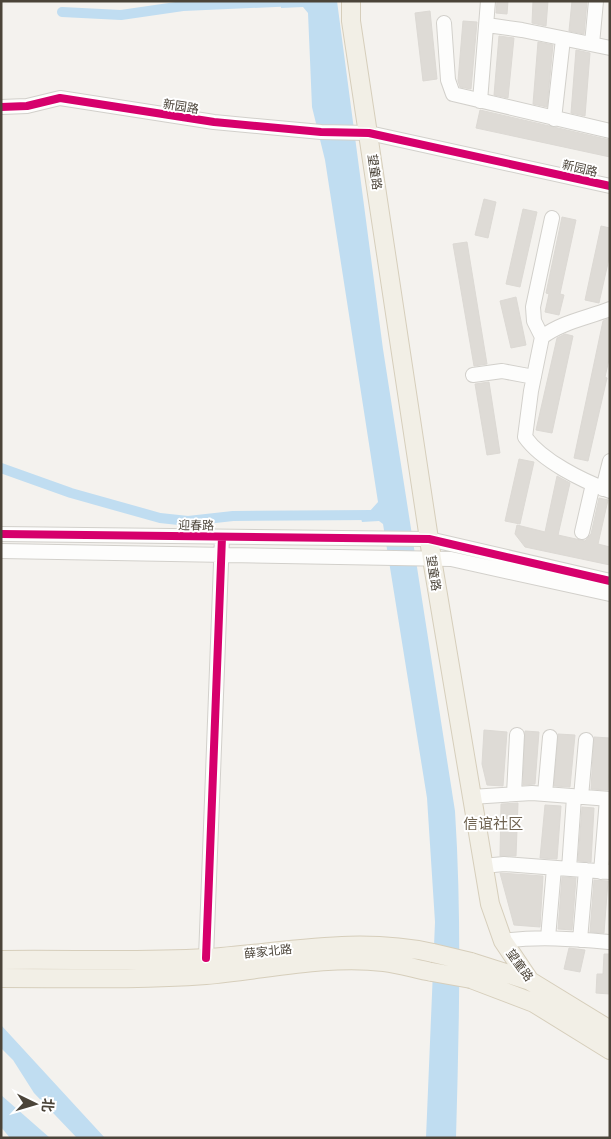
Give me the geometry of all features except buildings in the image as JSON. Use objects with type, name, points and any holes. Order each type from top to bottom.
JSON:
[{"type":"main road","name":"望童路","points":[[351,1],[364,133],[424,559],[490,904],[503,941],[530,981],[610,1030]]},
{"type":"main road","name":"薛家北路","points":[[1,960],[206,958],[325,946],[363,945],[408,948],[433,953],[471,971],[510,993]]},
{"type":"main road","name":"薛家北路","points":[[1,978],[148,979],[209,975],[310,962],[361,961],[384,962],[432,972],[471,971],[530,981]]},
{"type":"main road","name":"望童路","points":[[510,993],[534,1003],[610,1050]]},
{"type":"street","points":[[480,101],[488,1]]},
{"type":"street","points":[[592,44],[596,1]]},
{"type":"street","points":[[444,23],[448,80],[453,94],[610,131]]},
{"type":"street","points":[[486,25],[522,30],[610,48]]},
{"type":"street","points":[[554,118],[563,39]]},
{"type":"street","name":"新园路","points":[[1,107],[27,106],[60,98],[214,122],[321,132],[364,133],[610,186]]},
{"type":"street","points":[[552,218],[533,307],[534,321],[542,336],[525,437],[532,448],[543,456],[602,488]]},
{"type":"street","points":[[542,336],[557,326],[581,320],[610,309]]},
{"type":"street","points":[[473,375],[502,371],[534,377]]},
{"type":"street","points":[[582,532],[602,488],[610,461]]},
{"type":"street","name":"迎春路","points":[[1,534],[421,539],[610,580]]},
{"type":"street","points":[[206,958],[222,537]]},
{"type":"street","points":[[1,551],[220,557],[450,559],[610,594]]},
{"type":"street","points":[[514,794],[517,734]]},
{"type":"street","points":[[545,794],[550,737]]},
{"type":"street","points":[[569,869],[586,740]]},
{"type":"street","points":[[471,797],[545,794],[608,799],[606,872],[504,864],[483,866]]},
{"type":"street","points":[[548,938],[554,868]]},
{"type":"street","points":[[580,940],[586,870]]},
{"type":"street","points":[[503,941],[548,938],[610,942]]},
{"type":"water","points":[[281,1],[337,1],[383,349],[455,811],[459,934],[456,1138],[426,1138],[435,922],[427,798],[383,524],[379,521],[362,522],[359,512],[369,512],[378,502],[325,160],[312,107],[308,13],[303,7],[281,8]]},
{"type":"water","points":[[1,1025],[105,1138],[77,1138],[34,1093],[13,1060],[1,1048]]},
{"type":"water","points":[[1,1095],[50,1138],[10,1138],[1,1127]]},
{"type":"waterway","points":[[62,12],[121,15],[183,6],[297,1]]},
{"type":"waterway","points":[[1,468],[71,493],[160,518],[188,521],[233,516],[372,515]]},
{"type":"cycle path","points":[[1,107],[27,106],[60,98],[214,122],[321,132],[369,133],[610,186]]},
{"type":"cycle path","points":[[1,534],[429,539],[610,581]]},
{"type":"cycle path","points":[[206,958],[222,537]]},
{"type":"district","name":"信谊社区","points":[[493,823]]}]
